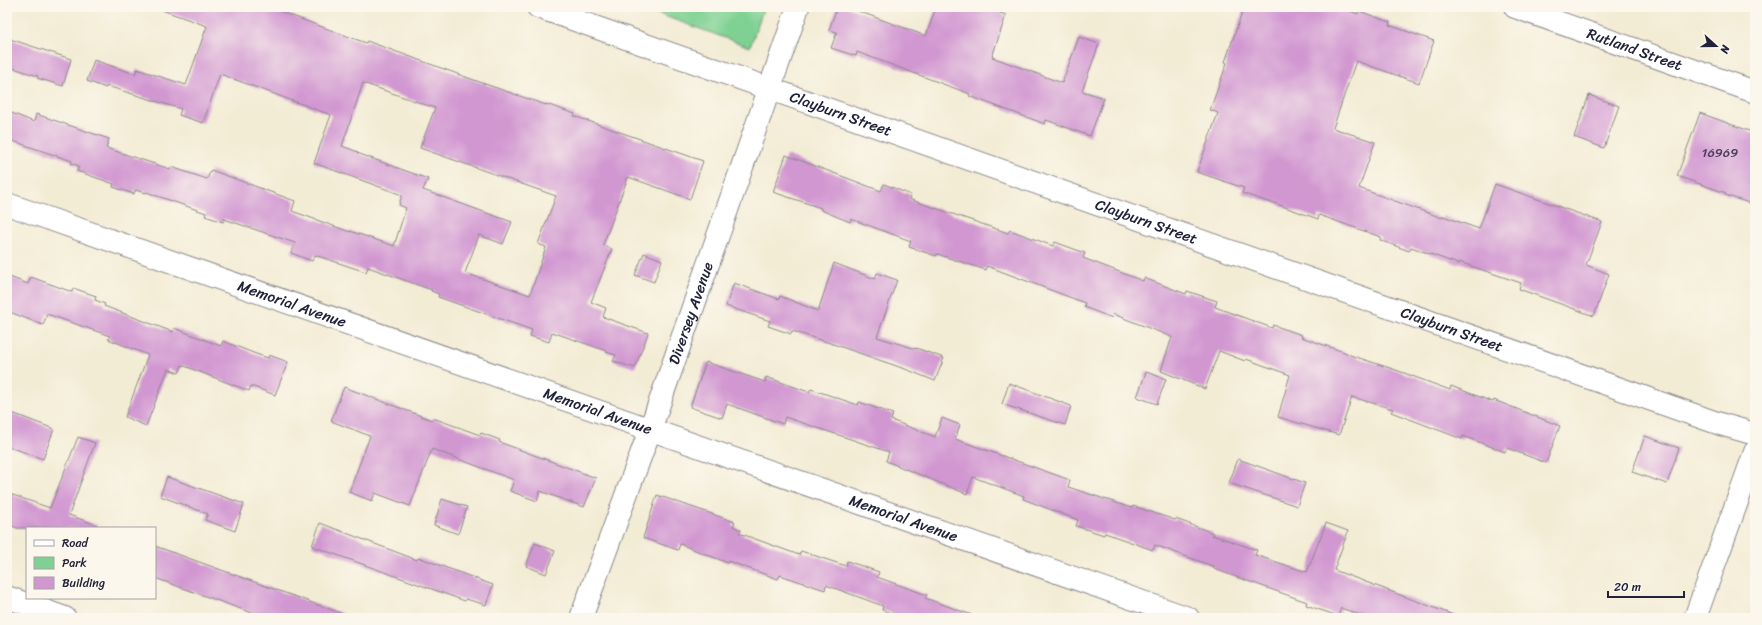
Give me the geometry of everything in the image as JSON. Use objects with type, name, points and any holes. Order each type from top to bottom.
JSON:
[{"type":"street","name":"Clayburn Street","points":[[538,7],[1720,424],[1755,434]]},
{"type":"street","name":"Diversey Avenue","points":[[581,618],[650,430],[768,88],[798,7]]},
{"type":"street","name":"Rutland Street","points":[[1515,7],[1755,92]]},
{"type":"street","name":"Memorial Avenue","points":[[7,204],[1188,618]]},
{"type":"street","points":[[1695,618],[1755,452]]},
{"type":"street","points":[[7,597],[65,618]]},
{"type":"green space","points":[[639,7],[764,7],[750,47]]},
{"type":"building","points":[[162,7],[268,7],[366,43],[367,41],[485,84],[575,114],[574,116],[703,161],[690,199],[628,177],[603,245],[612,249],[591,302],[606,308],[603,317],[648,333],[635,368],[613,361],[616,355],[606,352],[607,351],[552,332],[549,342],[530,336],[532,330],[438,297],[439,294],[431,291],[432,290],[368,267],[366,272],[315,255],[312,261],[291,253],[295,243],[224,219],[223,222],[205,216],[206,213],[146,192],[135,190],[134,194],[113,187],[114,184],[77,171],[79,166],[71,163],[72,161],[7,139],[7,111],[34,122],[36,114],[109,139],[106,148],[170,169],[171,167],[207,179],[211,170],[295,201],[292,211],[394,246],[406,208],[399,205],[402,195],[314,163],[331,115],[220,74],[203,123],[179,115],[181,109],[107,86],[106,88],[87,81],[94,60],[135,74],[137,69],[186,85],[207,26],[162,10]],"holes":[[[363,83],[435,108],[420,148],[556,196],[538,244],[546,247],[530,295],[465,273],[479,235],[503,244],[512,222],[423,190],[428,179],[342,146]]]},
{"type":"building","points":[[837,7],[847,7],[926,36],[936,7],[983,7],[1006,15],[992,57],[1062,83],[1079,37],[1099,44],[1082,91],[1104,98],[1090,136],[1046,120],[1045,124],[857,52],[856,56],[831,48],[837,32],[829,30]]},
{"type":"building","points":[[1244,7],[1340,7],[1358,14],[1359,11],[1390,22],[1389,25],[1434,41],[1419,83],[1356,61],[1333,128],[1375,142],[1359,188],[1442,218],[1443,216],[1479,229],[1495,184],[1602,222],[1586,265],[1609,274],[1594,316],[1519,289],[1521,283],[1459,262],[1458,264],[1411,247],[1409,251],[1380,240],[1381,237],[1319,215],[1318,219],[1242,193],[1244,188],[1197,172],[1218,113],[1210,110],[1227,63],[1225,62]]},
{"type":"building","points":[[7,38],[71,59],[63,86],[37,78],[38,76],[7,66]]},
{"type":"building","points":[[1589,95],[1619,106],[1604,148],[1574,137]]},
{"type":"building","points":[[1700,113],[1755,133],[1755,205],[1677,176]]},
{"type":"building","points":[[786,155],[881,191],[884,184],[911,195],[909,199],[1008,233],[1010,230],[1053,246],[1055,242],[1085,253],[1083,258],[1143,281],[1144,278],[1186,294],[1187,291],[1217,301],[1215,307],[1272,328],[1273,325],[1302,335],[1301,337],[1450,390],[1451,386],[1493,402],[1494,400],[1560,426],[1546,463],[1507,448],[1505,452],[1463,436],[1462,439],[1391,412],[1393,409],[1352,397],[1339,435],[1278,417],[1290,375],[1219,351],[1205,389],[1161,371],[1172,337],[1113,314],[1112,318],[1084,307],[1085,303],[987,266],[986,270],[937,254],[936,256],[909,247],[911,241],[851,219],[850,222],[821,210],[821,208],[773,192]]},
{"type":"building","points":[[644,253],[662,260],[654,282],[635,275]]},
{"type":"building","points":[[834,263],[875,279],[877,273],[897,280],[877,337],[944,358],[935,381],[833,344],[792,331],[791,334],[768,326],[770,321],[726,306],[734,283],[779,299],[780,296],[818,311]]},
{"type":"building","points":[[7,276],[28,284],[31,277],[72,292],[73,288],[96,296],[95,300],[105,304],[104,306],[173,332],[174,328],[221,346],[223,341],[268,358],[269,355],[288,362],[275,395],[251,386],[249,391],[182,365],[179,373],[168,369],[146,426],[125,417],[148,355],[108,339],[110,336],[47,314],[43,325],[7,311]]},
{"type":"building","points":[[706,362],[765,382],[766,377],[809,392],[811,389],[858,405],[859,402],[893,414],[891,420],[935,437],[942,418],[960,425],[955,439],[1070,480],[1068,487],[1132,508],[1133,506],[1175,520],[1176,519],[1213,533],[1212,535],[1257,550],[1255,555],[1307,572],[1326,523],[1348,531],[1334,570],[1456,616],[1456,618],[1368,618],[1341,608],[1338,616],[1306,605],[1307,602],[1214,569],[1215,567],[1155,545],[1153,550],[1105,533],[1104,535],[1076,526],[1078,520],[1023,499],[1024,496],[973,477],[967,494],[886,461],[889,452],[785,417],[783,424],[727,404],[722,418],[690,407]]},
{"type":"building","points":[[1146,372],[1166,379],[1157,404],[1137,397]]},
{"type":"building","points":[[1009,383],[1071,406],[1065,425],[1002,404]]},
{"type":"building","points":[[344,387],[432,420],[433,418],[480,435],[481,433],[500,440],[499,442],[596,478],[584,507],[540,491],[537,501],[510,491],[514,480],[432,449],[410,506],[375,493],[372,501],[349,492],[370,436],[331,421]]},
{"type":"building","points":[[7,411],[54,429],[43,459],[7,446]]},
{"type":"building","points":[[1645,436],[1679,448],[1667,484],[1632,472]]},
{"type":"building","points":[[78,437],[95,443],[69,515],[97,525],[97,527],[17,528],[7,524],[7,493],[50,508]]},
{"type":"building","points":[[1238,459],[1305,483],[1297,506],[1229,483]]},
{"type":"building","points":[[167,477],[244,504],[235,531],[205,520],[208,514],[160,496]]},
{"type":"building","points":[[657,495],[735,522],[733,526],[741,530],[739,533],[799,555],[801,551],[846,566],[847,561],[879,572],[877,577],[927,595],[925,598],[972,615],[972,618],[905,618],[882,610],[883,606],[826,585],[825,590],[780,575],[778,579],[728,561],[728,563],[680,544],[678,550],[643,538]]},
{"type":"building","points":[[442,499],[467,507],[458,534],[434,525]]},
{"type":"building","points":[[320,523],[417,560],[418,558],[423,559],[493,585],[486,605],[466,599],[465,601],[312,546]]},
{"type":"building","points":[[535,543],[555,551],[546,574],[526,566]]},
{"type":"building","points":[[156,546],[346,615],[345,618],[266,618],[156,578]]}]
